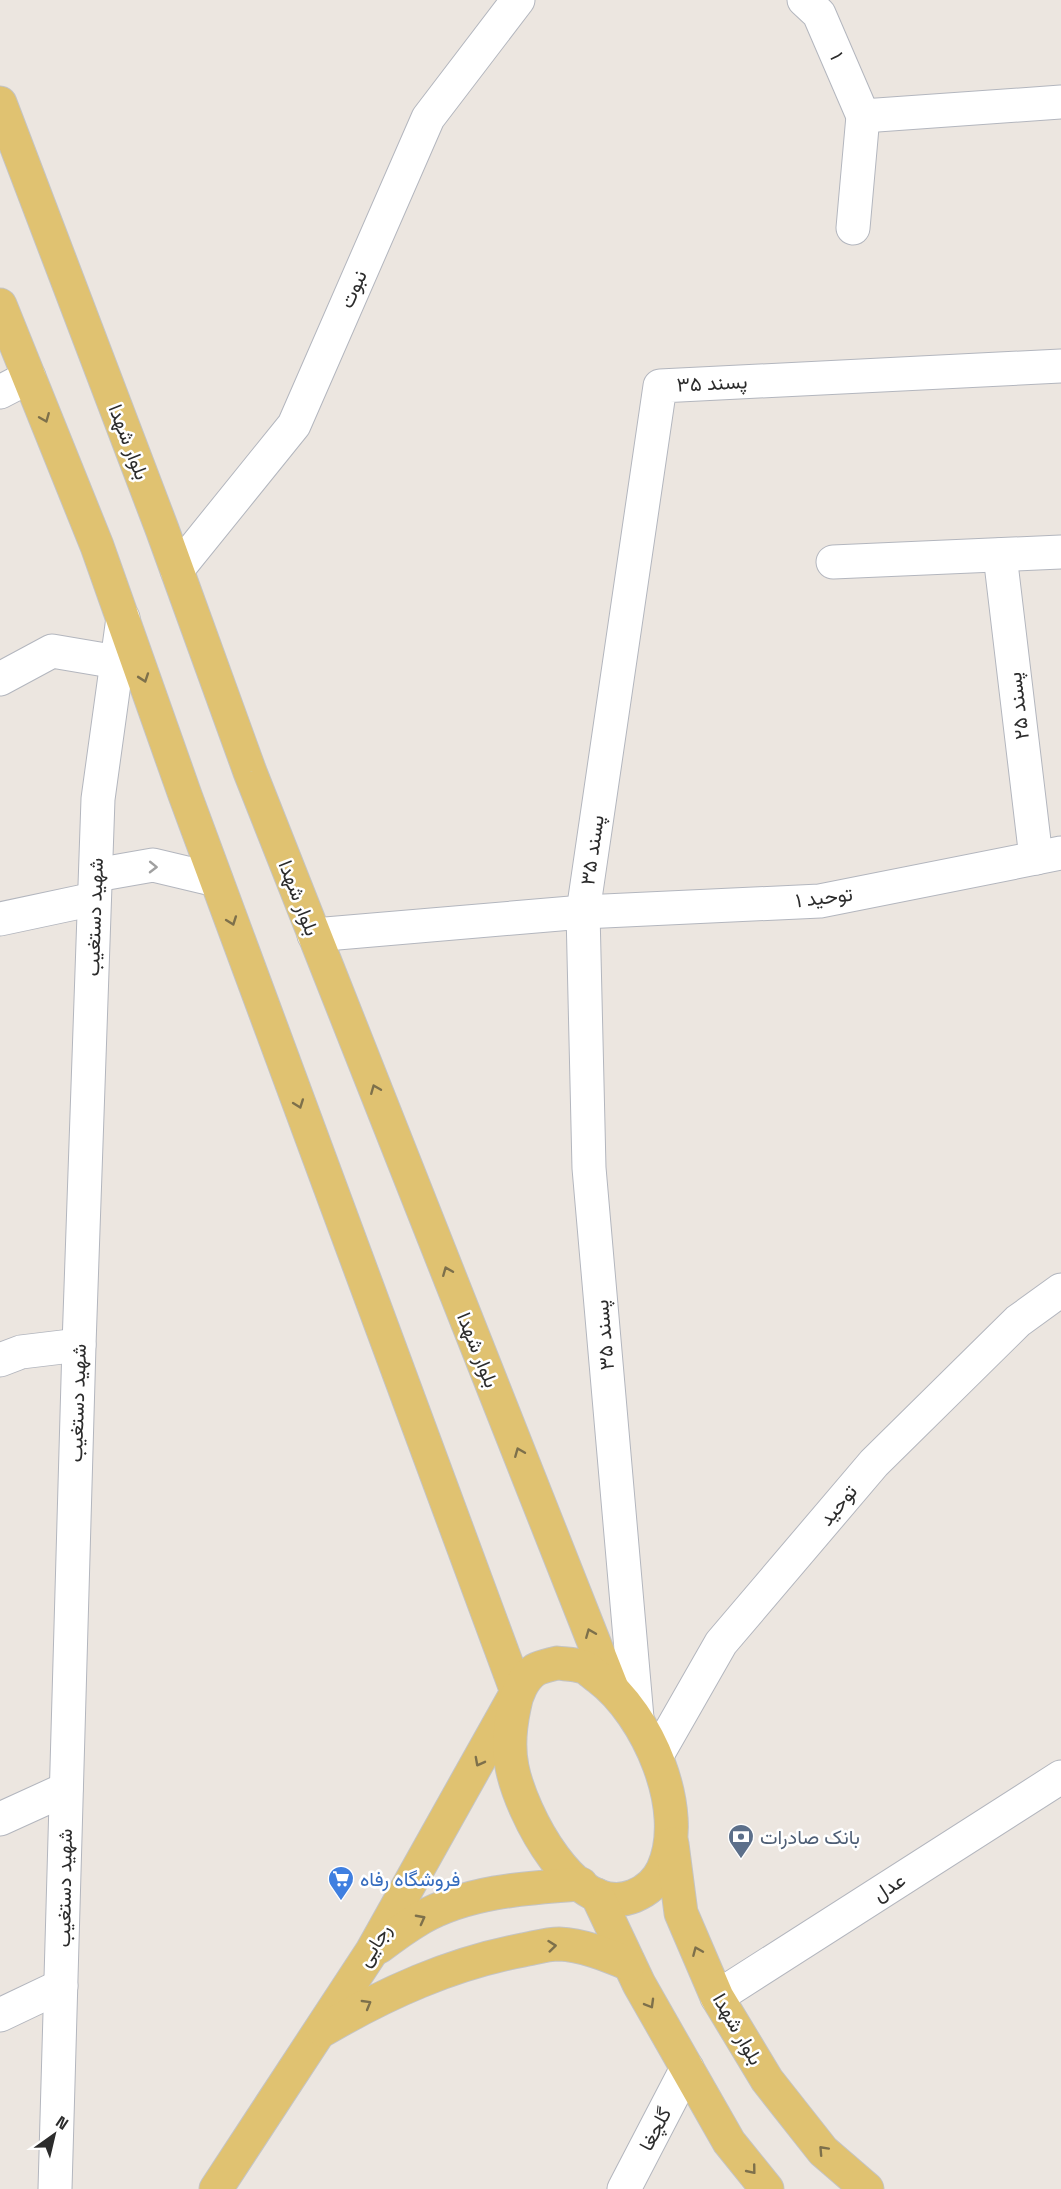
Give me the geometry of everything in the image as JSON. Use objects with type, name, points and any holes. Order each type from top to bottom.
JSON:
[{"type":"main road","name":"بلوار شهدا","points":[[3,120],[177,570],[250,772],[612,1688]]},
{"type":"main road","points":[[0,305],[97,546],[216,880],[517,1692]]},
{"type":"main road","points":[[372,1951],[422,1917],[478,1896],[532,1887],[589,1889],[624,1900],[647,1890],[663,1869],[671,1836],[667,1796],[657,1755],[637,1718],[612,1688],[584,1667],[557,1663],[534,1671],[517,1692],[510,1726],[512,1766],[524,1807],[543,1845],[569,1874],[589,1889],[729,2142],[767,2189]]},
{"type":"main road","name":"رجایی","points":[[216,2189],[372,1951],[517,1692]]},
{"type":"main road","name":"بلوار شهدا","points":[[671,1836],[681,1913],[717,1997],[767,2080],[823,2151],[867,2189]]},
{"type":"main road","points":[[316,2034],[378,1998],[446,1970],[510,1953],[558,1944],[590,1949],[629,1964]]},
{"type":"street","name":"نبوت","points":[[177,570],[294,425],[428,118],[518,0]]},
{"type":"street","name":"۱","points":[[804,0],[819,14],[863,116]]},
{"type":"street","points":[[853,228],[863,116],[1061,102]]},
{"type":"street","name":"پسند ۳۵","points":[[637,1718],[589,1168],[583,912],[660,386],[1061,366]]},
{"type":"street","points":[[0,392],[29,376]]},
{"type":"street","points":[[833,562],[1061,552]]},
{"type":"street","name":"پسند ۲۵","points":[[1000,555],[1049,855]]},
{"type":"street","name":"شهید دستغیب","points":[[56,2189],[79,1345],[98,799],[123,618]]},
{"type":"street","points":[[0,679],[52,651],[117,662]]},
{"type":"street","name":"توحید ۱","points":[[314,935],[583,912],[820,901],[1049,855]]},
{"type":"street","points":[[0,919],[153,865],[216,880]]},
{"type":"street","name":"توحید","points":[[657,1755],[720,1643],[874,1462],[1018,1321],[1061,1290]]},
{"type":"street","points":[[0,1360],[21,1352],[79,1345]]},
{"type":"street","name":"عدل","points":[[717,1997],[1061,1777]]},
{"type":"street","points":[[0,1819],[66,1789]]},
{"type":"street","points":[[0,2015],[61,1986]]},
{"type":"street","name":"گلچغا","points":[[624,2189],[687,2068]]},
{"type":"place","name":"بانک صادرات","points":[[741,1860]]},
{"type":"place","name":"فروشگاه رفاه","points":[[341,1902]]}]
